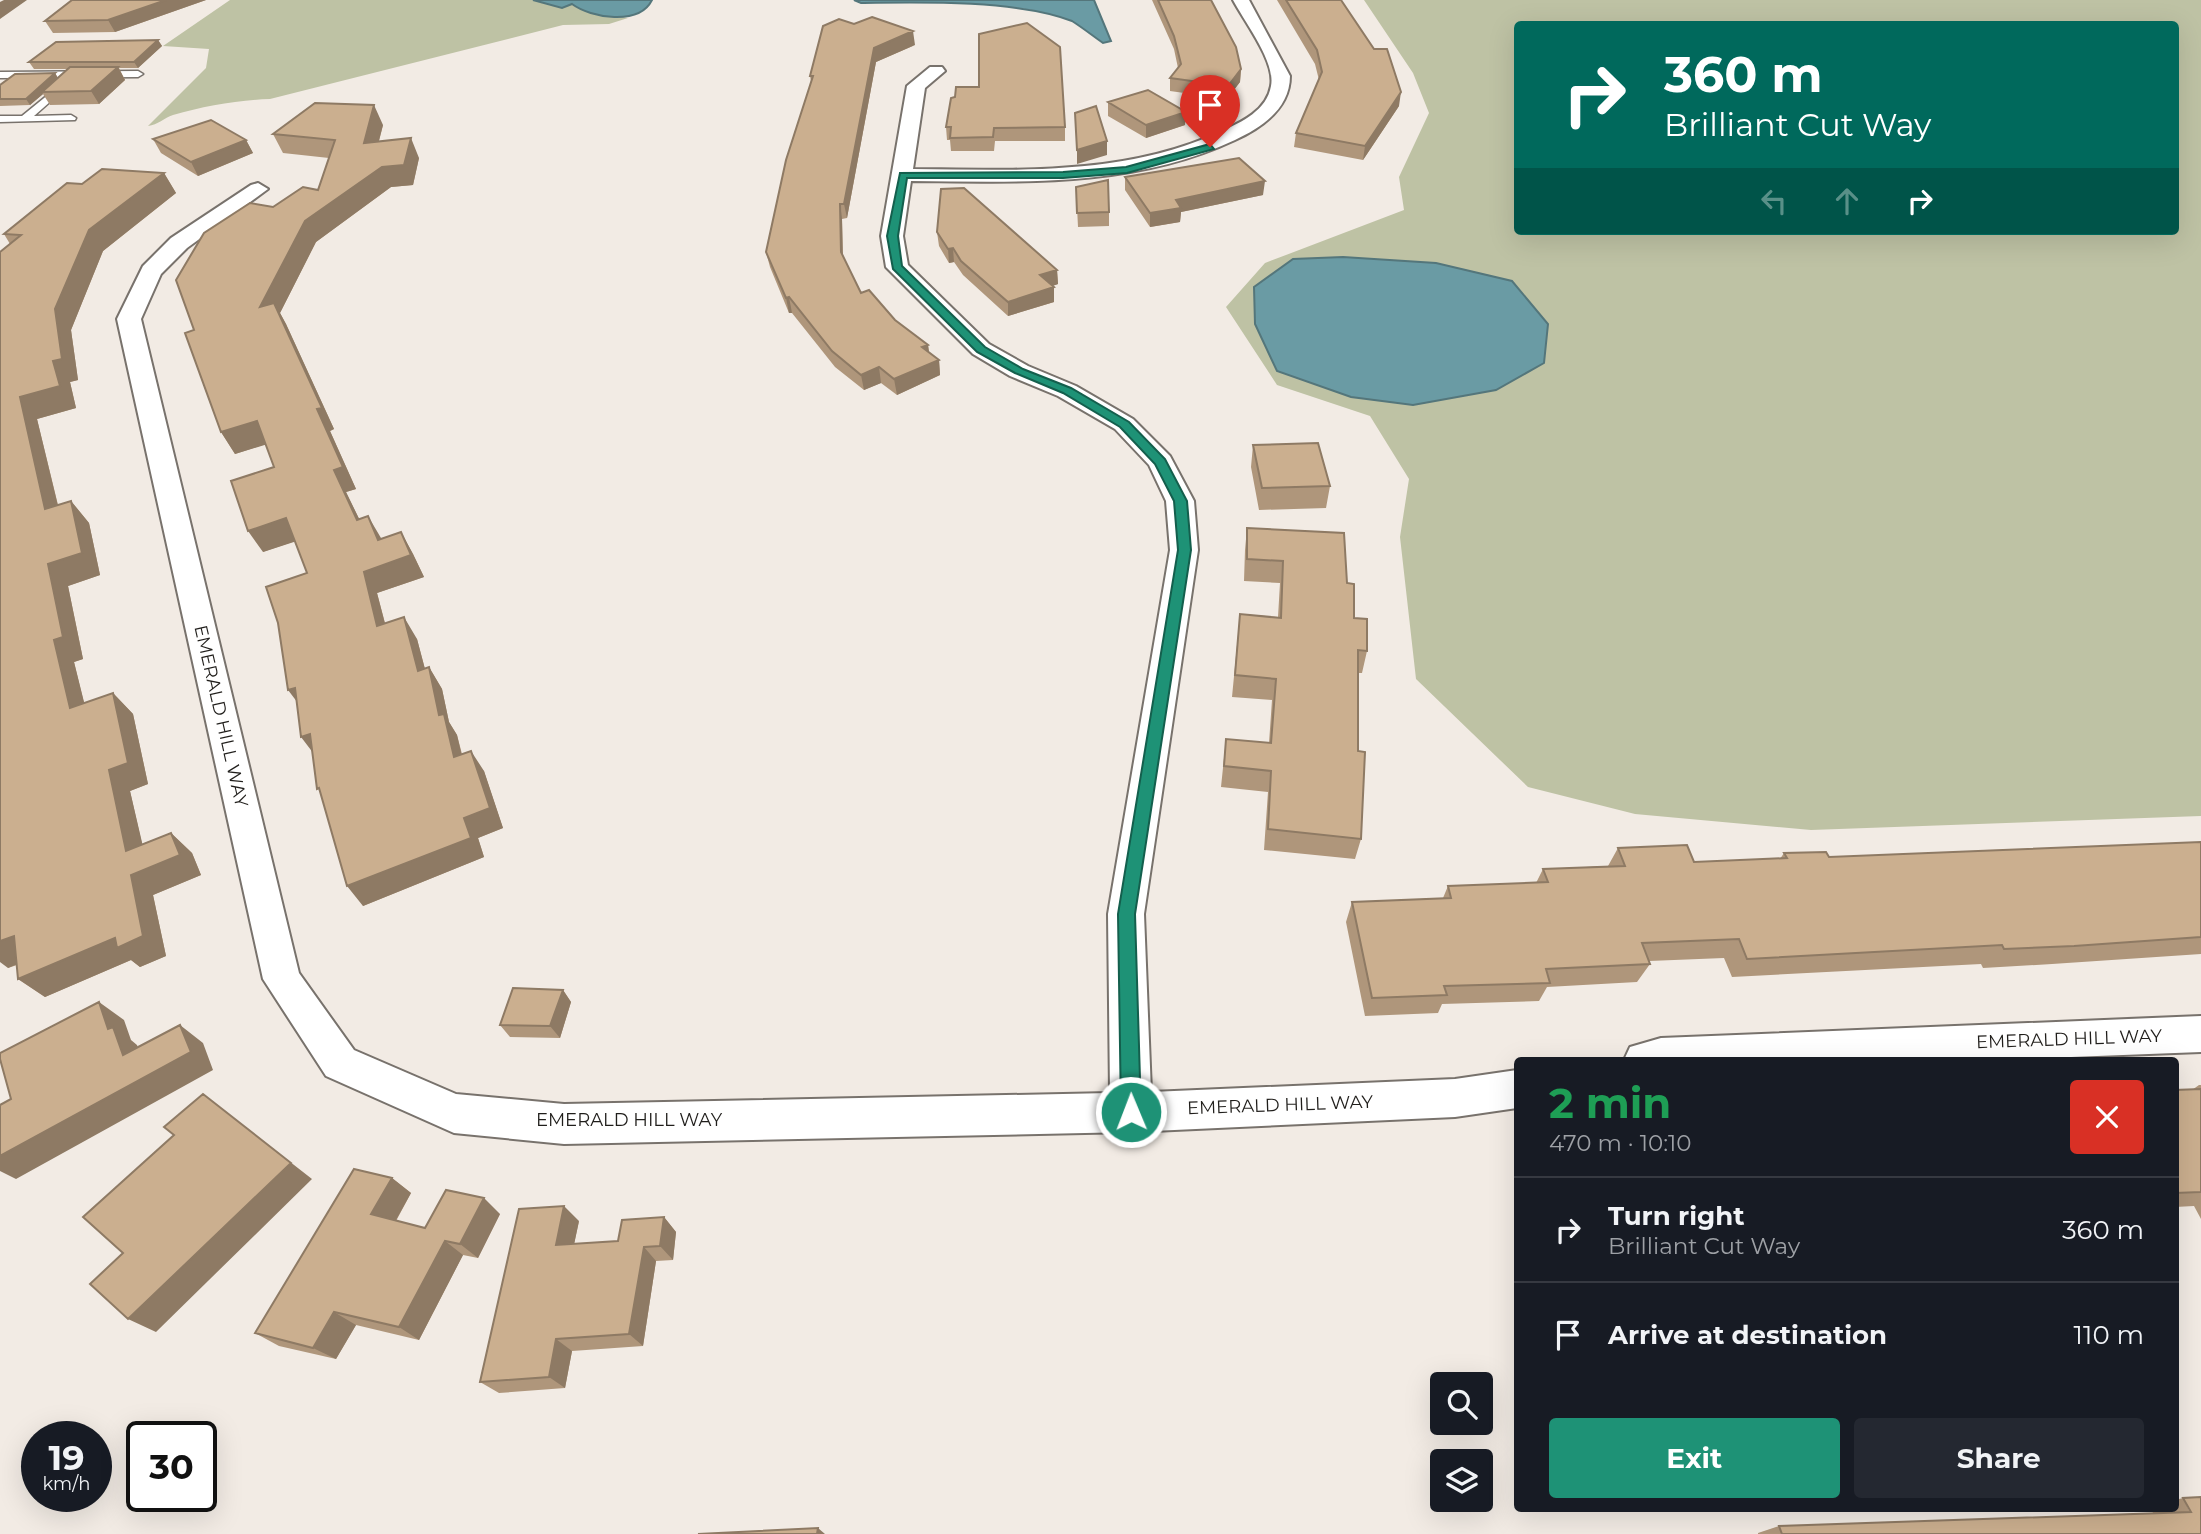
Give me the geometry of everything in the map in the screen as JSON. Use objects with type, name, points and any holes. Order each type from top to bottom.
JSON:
[{"type":"street","points":[[903,176],[1063,175],[1127,170],[1210,147],[1257,121],[1278,93],[1281,76],[1241,0]]},
{"type":"street","points":[[936,71],[916,86],[892,236],[897,267],[981,349],[1019,371],[1067,391],[1124,424],[1161,462],[1180,501],[1184,550],[1126,914],[1131,1112]]},
{"type":"street","name":"EMERALD HILL WAY","points":[[258,189],[170,253],[152,271],[129,319],[282,979],[340,1063],[454,1113],[564,1124],[1131,1112],[1455,1098],[1514,1089]]},
{"type":"street","name":"EMERALD HILL WAY","points":[[1657,1057],[2201,1034]]},
{"type":"lane","points":[[25,118],[75,74]]},
{"type":"lane","points":[[0,75],[138,74]]},
{"type":"lane","points":[[0,119],[71,118]]},
{"type":"green space","points":[[230,0],[533,0],[562,8],[572,4],[599,13],[628,18],[609,24],[563,25],[270,99],[197,109],[173,115],[148,126],[206,68],[209,49],[163,46]]},
{"type":"green space","points":[[1364,0],[2201,0],[2201,816],[1811,830],[1635,814],[1528,787],[1416,679],[1400,537],[1409,479],[1370,416],[1277,385],[1226,307],[1265,263],[1404,210],[1399,177],[1429,113],[1413,73]]},
{"type":"water","points":[[533,0],[652,0],[637,14],[614,17],[591,13],[572,4],[562,8]]},
{"type":"water","points":[[854,0],[1094,0],[1111,41],[1103,43],[1072,21],[1025,9],[969,4],[861,3]]},
{"type":"water","points":[[1343,257],[1436,263],[1512,281],[1548,324],[1544,363],[1496,390],[1413,405],[1351,397],[1277,371],[1255,324],[1254,287],[1293,259]]},
{"type":"building","points":[[72,0],[166,0],[108,20],[45,21]]},
{"type":"building","points":[[1158,0],[1211,0],[1236,47],[1241,69],[1228,86],[1170,78],[1181,64],[1174,36]]},
{"type":"building","points":[[1286,0],[1341,0],[1374,49],[1387,49],[1401,92],[1365,146],[1296,133],[1322,72],[1317,50]]},
{"type":"building","points":[[872,17],[913,31],[874,48],[844,204],[840,204],[841,252],[861,293],[869,290],[895,320],[928,345],[922,347],[939,360],[894,379],[879,367],[861,375],[832,351],[789,297],[786,298],[766,252],[786,160],[813,76],[810,76],[823,26],[839,19],[854,24]]},
{"type":"building","points":[[1027,23],[1060,47],[1065,127],[994,128],[993,137],[950,138],[951,127],[946,127],[951,98],[955,97],[956,87],[979,87],[979,34]]},
{"type":"building","points":[[158,40],[134,62],[29,62],[56,42]]},
{"type":"building","points":[[70,67],[118,67],[91,91],[42,92]]},
{"type":"building","points":[[55,73],[26,99],[0,99],[0,85],[15,74]]},
{"type":"building","points":[[1148,90],[1186,112],[1146,125],[1108,102]]},
{"type":"building","points":[[315,103],[374,105],[364,143],[411,138],[404,165],[382,167],[305,221],[260,307],[274,303],[322,408],[317,409],[343,467],[334,470],[357,520],[368,516],[378,540],[401,532],[411,555],[364,572],[377,626],[404,617],[418,671],[429,667],[439,715],[444,714],[454,757],[471,751],[490,808],[464,818],[471,838],[347,886],[319,788],[317,789],[310,734],[301,737],[295,688],[288,690],[278,623],[266,587],[307,573],[286,518],[248,531],[231,481],[274,467],[257,421],[221,432],[185,333],[194,330],[176,280],[204,233],[250,203],[273,207],[303,187],[318,190],[335,140],[273,134]]},
{"type":"building","points":[[1096,106],[1107,141],[1077,150],[1075,113]]},
{"type":"building","points":[[211,120],[246,140],[191,162],[153,139]]},
{"type":"building","points":[[1239,158],[1265,181],[1176,200],[1181,208],[1150,213],[1125,177]]},
{"type":"building","points":[[102,169],[164,173],[89,230],[55,309],[62,359],[53,361],[60,386],[20,397],[45,509],[71,501],[82,553],[48,564],[63,637],[54,640],[70,708],[113,693],[128,763],[109,770],[126,851],[171,833],[180,855],[131,875],[143,936],[117,948],[115,938],[18,979],[14,936],[0,941],[0,252],[21,235],[4,234],[67,183],[82,184]]},
{"type":"building","points":[[1108,180],[1109,212],[1077,213],[1076,187]]},
{"type":"building","points":[[964,188],[1057,270],[1040,275],[1054,287],[1008,302],[961,261],[953,248],[948,249],[937,232],[941,189]]},
{"type":"building","points":[[1318,443],[1330,486],[1262,488],[1253,445]]},
{"type":"building","points":[[1247,528],[1344,533],[1347,583],[1354,584],[1354,618],[1367,619],[1367,651],[1358,650],[1358,751],[1365,752],[1361,839],[1268,829],[1271,771],[1224,766],[1226,739],[1271,743],[1276,679],[1235,675],[1240,614],[1281,618],[1283,561],[1247,559]]},
{"type":"building","points":[[2201,842],[2201,937],[2074,946],[2004,949],[2002,945],[1747,959],[1739,939],[1642,943],[1650,964],[1546,969],[1550,983],[1444,986],[1447,995],[1372,998],[1352,902],[1451,898],[1448,886],[1548,882],[1543,869],[1625,866],[1618,848],[1687,845],[1694,862],[1787,858],[1784,853],[1826,852],[1829,857]]},
{"type":"building","points":[[513,988],[563,990],[550,1026],[500,1025]]},
{"type":"building","points":[[99,1002],[108,1029],[113,1027],[123,1055],[180,1025],[191,1052],[0,1156],[0,1105],[11,1099],[0,1053]]},
{"type":"building","points":[[2201,1089],[2201,1192],[2179,1193],[2179,1090]]},
{"type":"building","points":[[203,1094],[291,1163],[128,1319],[90,1284],[123,1253],[83,1217],[174,1135],[164,1127]]},
{"type":"building","points":[[354,1169],[392,1178],[371,1214],[425,1228],[446,1190],[484,1198],[460,1244],[445,1241],[399,1327],[334,1312],[313,1348],[255,1333]]},
{"type":"building","points":[[564,1206],[556,1245],[618,1241],[622,1220],[664,1217],[660,1246],[644,1247],[629,1334],[556,1339],[549,1377],[480,1382],[519,1209]]},
{"type":"building","points":[[2201,1497],[2201,1534],[1782,1534],[1779,1526],[2191,1512],[2183,1498]]},
{"type":"building","points":[[818,1528],[817,1534],[698,1534]]},
{"type":"route","points":[[1131,1112],[1126,914],[1184,550],[1180,501],[1161,462],[1124,424],[1067,391],[1019,371],[981,349],[897,267],[892,236],[903,176],[1063,175],[1127,170],[1157,164],[1210,147]]}]
